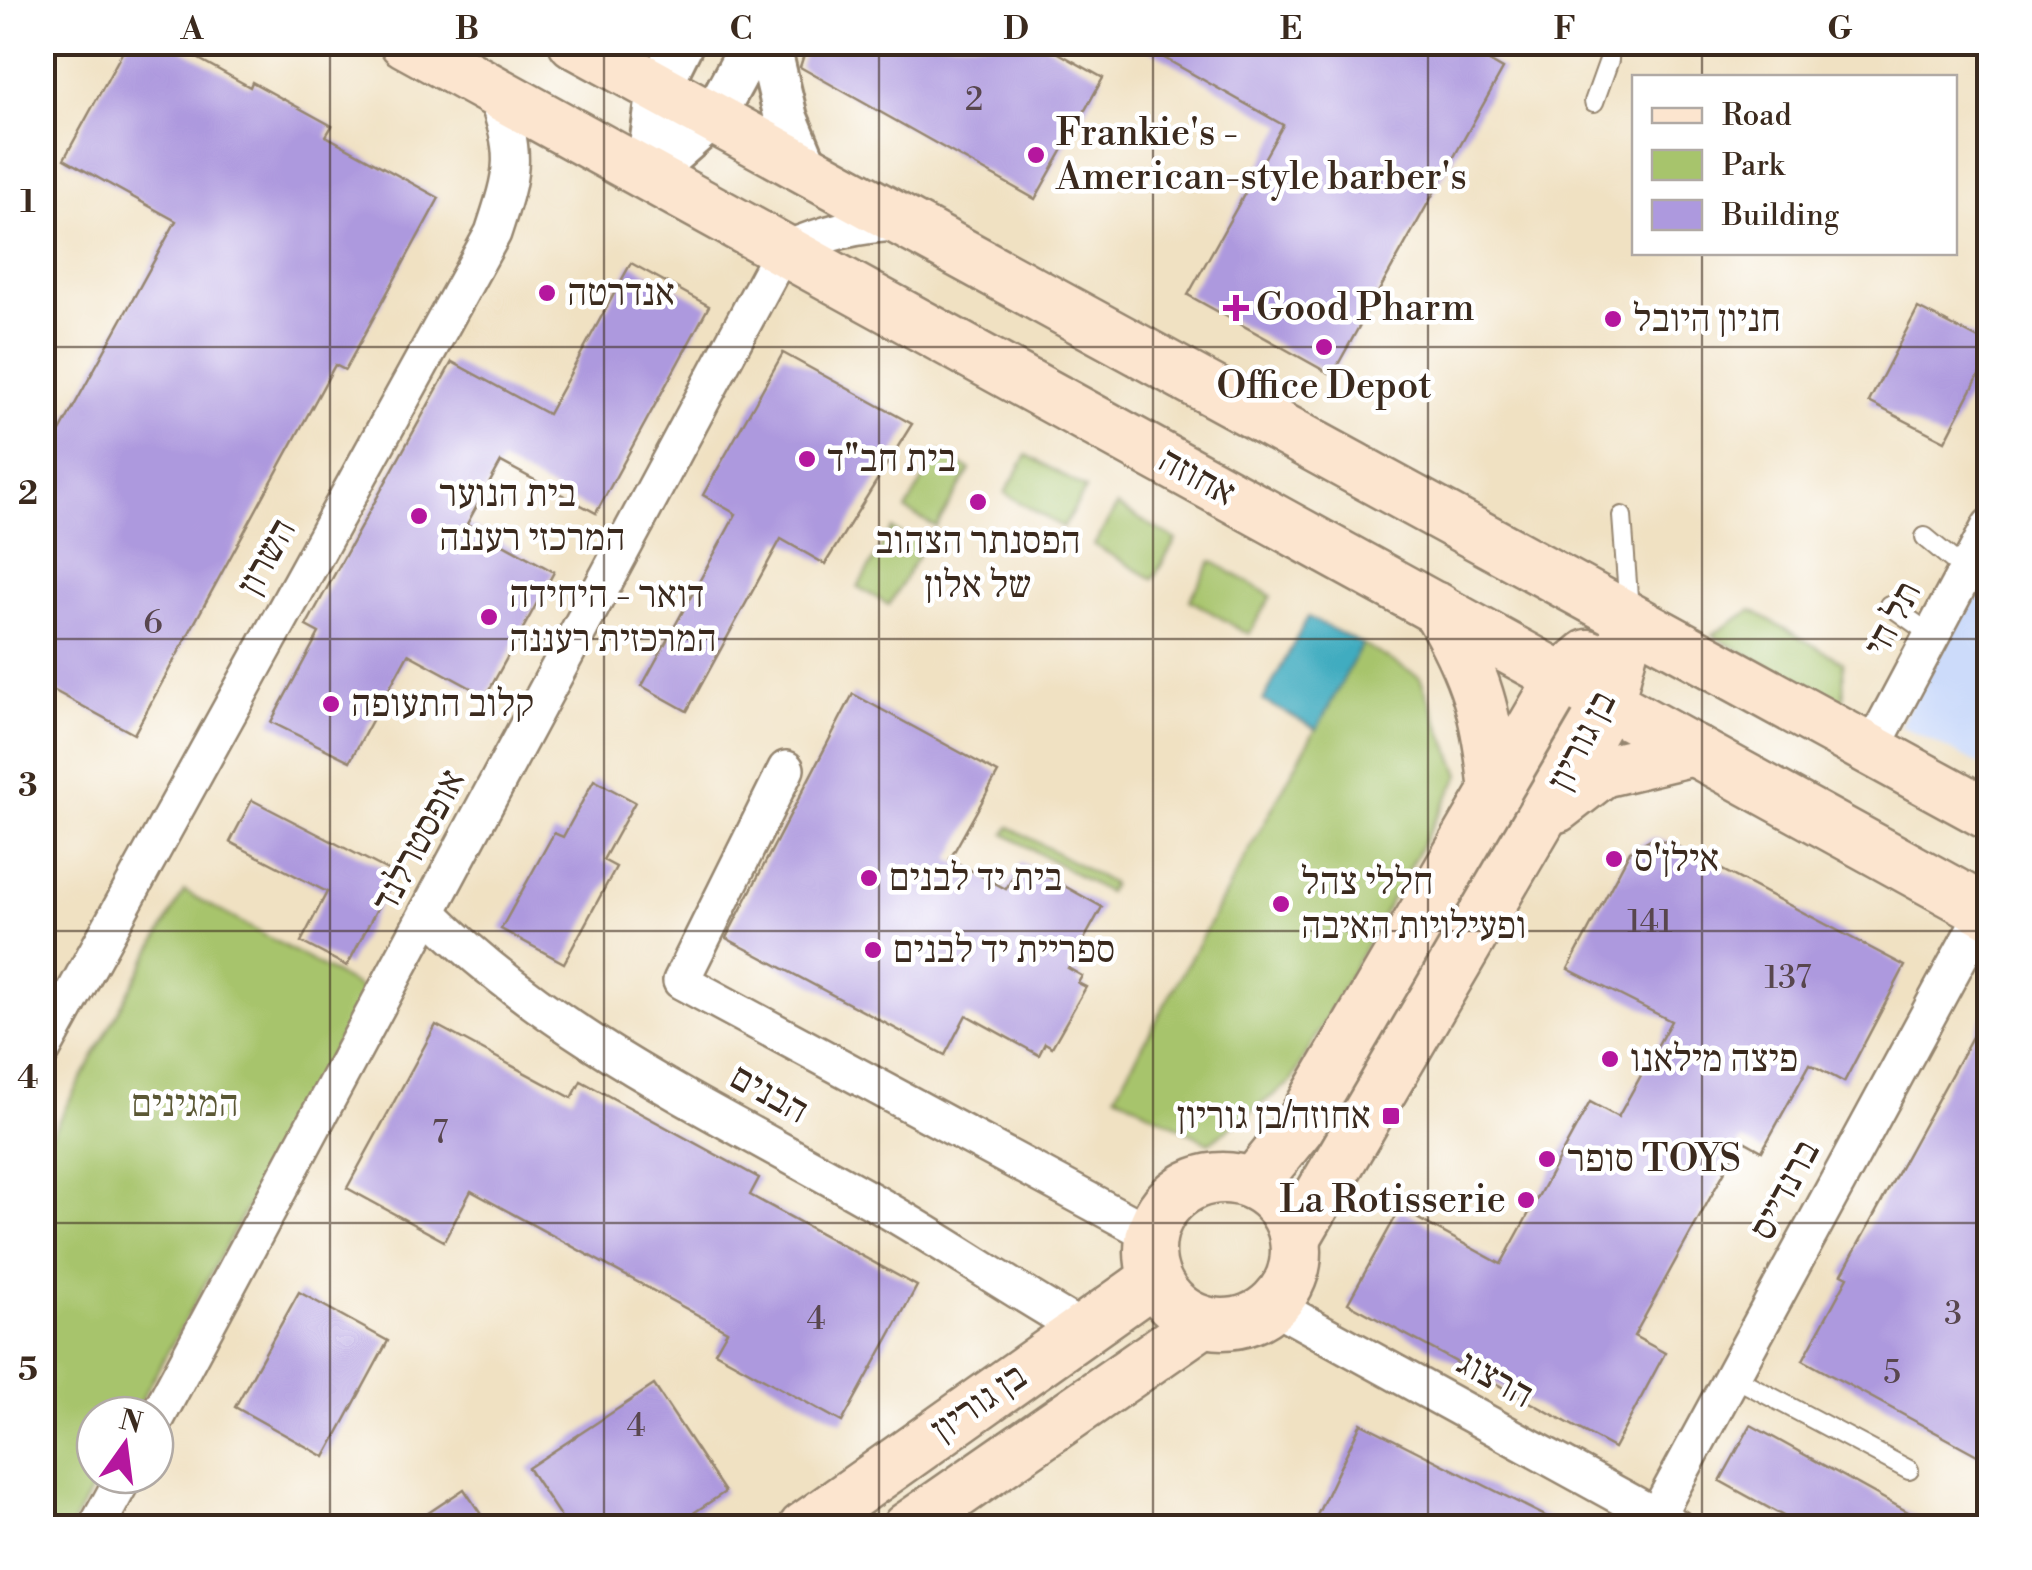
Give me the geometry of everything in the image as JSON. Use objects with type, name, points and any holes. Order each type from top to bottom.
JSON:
[{"type":"main road","name":"אחוזה","points":[[405,42],[1694,750],[1988,904]]},
{"type":"main road","points":[[574,42],[1871,750],[1988,819]]},
{"type":"main road","points":[[1438,608],[1470,665],[1488,721],[1495,792]]},
{"type":"main road","name":"בן גוריון","points":[[1253,1184],[1299,1128],[1562,677],[1630,620]]},
{"type":"main road","name":"בן גוריון","points":[[1295,1238],[1608,703],[1630,620]]},
{"type":"main road","points":[[1541,820],[1602,772],[1694,750]]},
{"type":"main road","points":[[1228,1178],[1253,1184],[1272,1197],[1287,1216],[1295,1238],[1296,1263],[1287,1286],[1272,1305],[1250,1318],[1227,1324],[1202,1322],[1182,1312],[1153,1256],[1162,1209],[1180,1191],[1203,1180],[1228,1178]]},
{"type":"main road","name":"בן גוריון","points":[[804,1528],[1084,1330],[1153,1256]]},
{"type":"main road","name":"בן גוריון","points":[[907,1528],[1202,1322]]},
{"type":"street","points":[[646,175],[659,88],[682,42]]},
{"type":"street","points":[[646,175],[713,117],[754,42]]},
{"type":"street","points":[[768,42],[786,118],[808,170]]},
{"type":"street","name":"השרון","points":[[42,1051],[493,233],[513,171],[506,124],[494,91]]},
{"type":"street","points":[[782,251],[823,233],[863,224],[901,223]]},
{"type":"street","name":"אופסטרלנד","points":[[168,1395],[782,251]]},
{"type":"street","name":"תל חי","points":[[1871,750],[1990,526]]},
{"type":"street","name":"הבנים","points":[[786,769],[681,981],[1153,1256]]},
{"type":"street","name":"ברנדייס","points":[[1661,1524],[1732,1376],[1988,904]]},
{"type":"street","name":"הבנים","points":[[428,912],[457,942],[587,1042],[867,1198],[1084,1330]]},
{"type":"street","name":"הרצוג","points":[[1272,1305],[1661,1524]]},
{"type":"street","points":[[96,1528],[114,1495]]},
{"type":"lane","points":[[1594,102],[1609,60],[1610,42]]},
{"type":"lane","points":[[1622,516],[1630,620]]},
{"type":"lane","points":[[1926,538],[1966,571]]},
{"type":"lane","points":[[1889,605],[1933,636]]},
{"type":"lane","points":[[1732,1376],[1908,1470]]},
{"type":"shaded area","points":[[1989,555],[1989,770],[1900,725]]},
{"type":"green space","points":[[939,452],[970,470],[936,527],[906,510]]},
{"type":"green space","points":[[1027,455],[1086,489],[1063,528],[1005,493]]},
{"type":"green space","points":[[1117,506],[1176,540],[1153,579],[1094,545]]},
{"type":"green space","points":[[892,529],[923,547],[889,605],[858,587]]},
{"type":"green space","points":[[1212,561],[1271,596],[1249,634],[1190,600]]},
{"type":"green space","points":[[1752,610],[1843,662],[1844,709],[1712,635]]},
{"type":"green space","points":[[1362,644],[1420,677],[1460,775],[1291,1082],[1209,1143],[1116,1094]]},
{"type":"green space","points":[[1010,827],[1112,884],[1107,892],[1005,834]]},
{"type":"green space","name":"המגינים","points":[[184,891],[366,991],[144,1395],[75,1395],[75,1495],[89,1495],[71,1527],[43,1527],[43,1149]]},
{"type":"water","points":[[1308,617],[1362,644],[1317,729],[1263,701]]},
{"type":"building","points":[[128,42],[168,42],[250,87],[252,82],[332,126],[326,136],[439,198],[345,370],[335,365],[134,734],[42,684],[42,464],[176,221],[64,159]]},
{"type":"building","points":[[808,42],[1039,42],[1103,78],[1035,199],[800,67]]},
{"type":"building","points":[[1136,42],[1456,42],[1503,69],[1332,375],[1188,295],[1283,125]]},
{"type":"building","points":[[631,263],[709,306],[596,513],[501,462],[467,524],[554,572],[486,696],[408,654],[350,761],[271,722],[319,633],[306,626],[452,362],[548,414]]},
{"type":"building","points":[[1918,308],[1990,345],[1990,354],[1945,441],[1869,402]]},
{"type":"building","name":"בית חב\"ד","points":[[783,353],[912,424],[825,564],[781,539],[687,711],[642,686],[736,514],[703,495]]},
{"type":"building","name":"בית יד לבנים","points":[[853,694],[998,773],[950,859],[1006,889],[1021,862],[1102,907],[1068,968],[1082,976],[1078,983],[1086,987],[1052,1047],[1045,1043],[1039,1055],[966,1015],[945,1055],[726,938]]},
{"type":"building","points":[[594,780],[635,802],[603,860],[616,867],[564,963],[501,929],[554,833],[563,837]]},
{"type":"building","points":[[252,800],[395,874],[347,966],[301,942],[327,892],[230,842]]},
{"type":"building","points":[[1652,838],[1671,843],[1905,966],[1844,1082],[1810,1064],[1762,1151],[1742,1140],[1634,1336],[1665,1353],[1614,1448],[1348,1303],[1400,1209],[1501,1264],[1590,1102],[1618,1117],[1671,1021],[1568,969],[1630,851]]},
{"type":"building","points":[[1990,1004],[1990,1462],[1803,1360],[1848,1277],[1842,1274]]},
{"type":"building","points":[[436,1025],[572,1098],[581,1081],[759,1178],[750,1195],[917,1286],[842,1422],[715,1352],[727,1331],[471,1191],[444,1241],[347,1188]]},
{"type":"building","points":[[299,1292],[388,1341],[325,1457],[235,1407]]},
{"type":"building","points":[[654,1385],[725,1492],[671,1528],[568,1528],[528,1468]]},
{"type":"building","points":[[1361,1423],[1569,1528],[1311,1528]]},
{"type":"building","points":[[1751,1425],[1937,1528],[1805,1528],[1720,1481]]},
{"type":"building","points":[[464,1489],[490,1528],[406,1528]]},
{"type":"place","name":"Frankie's - American-style barber's","points":[[1036,155]]},
{"type":"place","name":"אנדרטה","points":[[547,293]]},
{"type":"place","name":"Good Pharm","points":[[1236,308]]},
{"type":"place","name":"חניון היובל","points":[[1613,319]]},
{"type":"place","name":"Office Depot","points":[[1324,347]]},
{"type":"place","name":"בית חב\"ד","points":[[807,459]]},
{"type":"place","name":"הפסנתר הצהוב של אלון","points":[[978,502]]},
{"type":"place","name":"בית הנוער המרכזי רעננה","points":[[419,516]]},
{"type":"place","name":"דואר - היחידה המרכזית רעננה","points":[[489,617]]},
{"type":"place","name":"קלוב התעופה","points":[[331,704]]},
{"type":"place","name":"אילן'ס","points":[[1614,859]]},
{"type":"place","name":"בית יד לבנים","points":[[869,878]]},
{"type":"place","name":"חללי צהל ופעילויות האיבה","points":[[1281,904]]},
{"type":"place","name":"ספריית יד לבנים","points":[[873,950]]},
{"type":"place","name":"פיצה מילאנו","points":[[1610,1059]]},
{"type":"place","name":"אחוזה/בן גוריון","points":[[1391,1116]]},
{"type":"place","name":"סופר TOYS","points":[[1547,1159]]},
{"type":"place","name":"La Rotisserie","points":[[1526,1200]]}]
